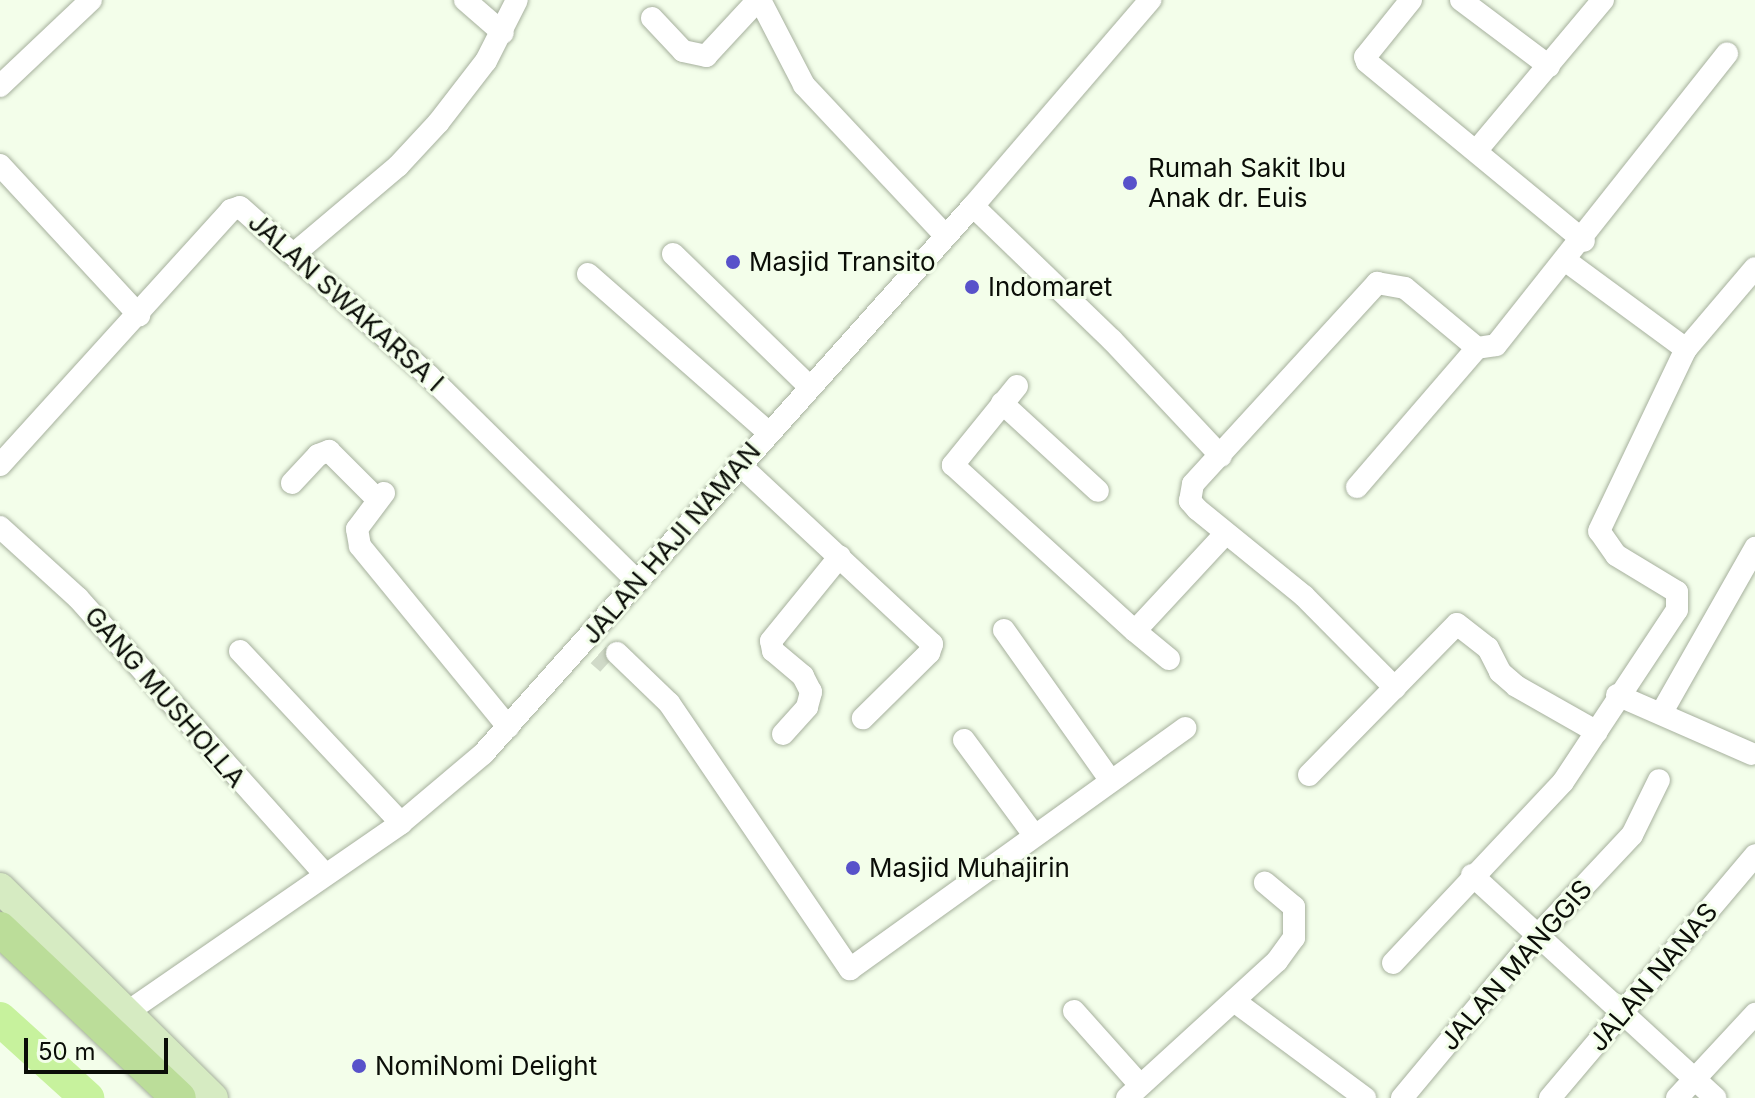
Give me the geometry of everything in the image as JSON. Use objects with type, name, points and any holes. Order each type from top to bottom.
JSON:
[{"type":"highway","points":[[0,929],[179,1098]]},
{"type":"main road","points":[[0,888],[213,1098]]},
{"type":"street","points":[[465,0],[503,33]]},
{"type":"street","points":[[295,253],[417,147],[463,93],[503,33],[517,0]]},
{"type":"street","points":[[652,18],[683,51],[706,56],[759,0],[804,85],[946,236]]},
{"type":"street","name":"JALAN HAJI NAMAN","points":[[126,1013],[401,823],[601,648],[635,579],[973,206],[1150,0]]},
{"type":"street","points":[[1411,0],[1366,60],[1584,241]]},
{"type":"street","points":[[1461,0],[1549,66]]},
{"type":"street","points":[[1477,150],[1603,0]]},
{"type":"street","points":[[0,86],[80,4]]},
{"type":"street","points":[[1357,487],[1477,348],[1496,345],[1584,241],[1727,54]]},
{"type":"street","points":[[0,165],[139,315]]},
{"type":"street","points":[[973,206],[1112,340],[1221,456]]},
{"type":"street","name":"JALAN SWAKARSA I","points":[[0,465],[236,207],[295,253],[635,579]]},
{"type":"street","points":[[673,254],[810,387]]},
{"type":"street","points":[[1566,261],[1686,349]]},
{"type":"street","points":[[1393,963],[1472,875],[1563,782],[1680,601],[1670,586],[1616,555],[1599,531],[1686,349],[1755,268]]},
{"type":"street","points":[[588,274],[769,433]]},
{"type":"street","points":[[1395,688],[1304,596],[1197,509],[1189,491],[1377,283],[1405,288],[1477,348]]},
{"type":"street","points":[[1098,491],[1010,394],[953,465],[1169,659]]},
{"type":"street","points":[[292,483],[318,455],[329,451],[381,497],[357,529],[360,546],[508,727]]},
{"type":"street","points":[[739,464],[932,644],[929,653],[863,718]]},
{"type":"street","name":"GANG MUSHOLLA","points":[[0,527],[78,598],[325,874]]},
{"type":"street","points":[[1135,631],[1225,534]]},
{"type":"street","points":[[1662,712],[1755,548]]},
{"type":"street","points":[[783,734],[807,707],[811,692],[803,676],[773,651],[771,641],[840,556]]},
{"type":"street","points":[[1309,775],[1440,639],[1462,624],[1488,648],[1500,672],[1516,686],[1597,732]]},
{"type":"street","points":[[1004,630],[1111,781]]},
{"type":"street","points":[[601,648],[681,726],[850,969],[1185,728]]},
{"type":"street","points":[[240,651],[401,823]]},
{"type":"street","points":[[1617,695],[1662,712],[1752,754]]},
{"type":"street","points":[[964,740],[1034,835]]},
{"type":"street","name":"JALAN MANGGIS","points":[[1402,1098],[1538,935],[1632,835],[1659,780]]},
{"type":"street","name":"JALAN NANAS","points":[[1550,1098],[1755,855]]},
{"type":"street","points":[[1472,875],[1715,1098]]},
{"type":"street","points":[[1074,1011],[1133,1091],[1234,1001],[1294,938],[1294,907],[1265,883]]},
{"type":"street","points":[[1234,1001],[1365,1098]]},
{"type":"street","points":[[1677,1098],[1755,1014]]},
{"type":"waterway","points":[[0,1019],[87,1098]]},
{"type":"tunnel","points":[[598,655],[608,664]]},
{"type":"place","name":"Rumah Sakit Ibu Anak dr. Euis","points":[[1130,183]]},
{"type":"place","name":"Masjid Transito","points":[[733,262]]},
{"type":"place","name":"Indomaret","points":[[972,287]]},
{"type":"place","name":"Masjid Muhajirin","points":[[853,868]]},
{"type":"place","name":"NomiNomi Delight","points":[[359,1066]]}]
